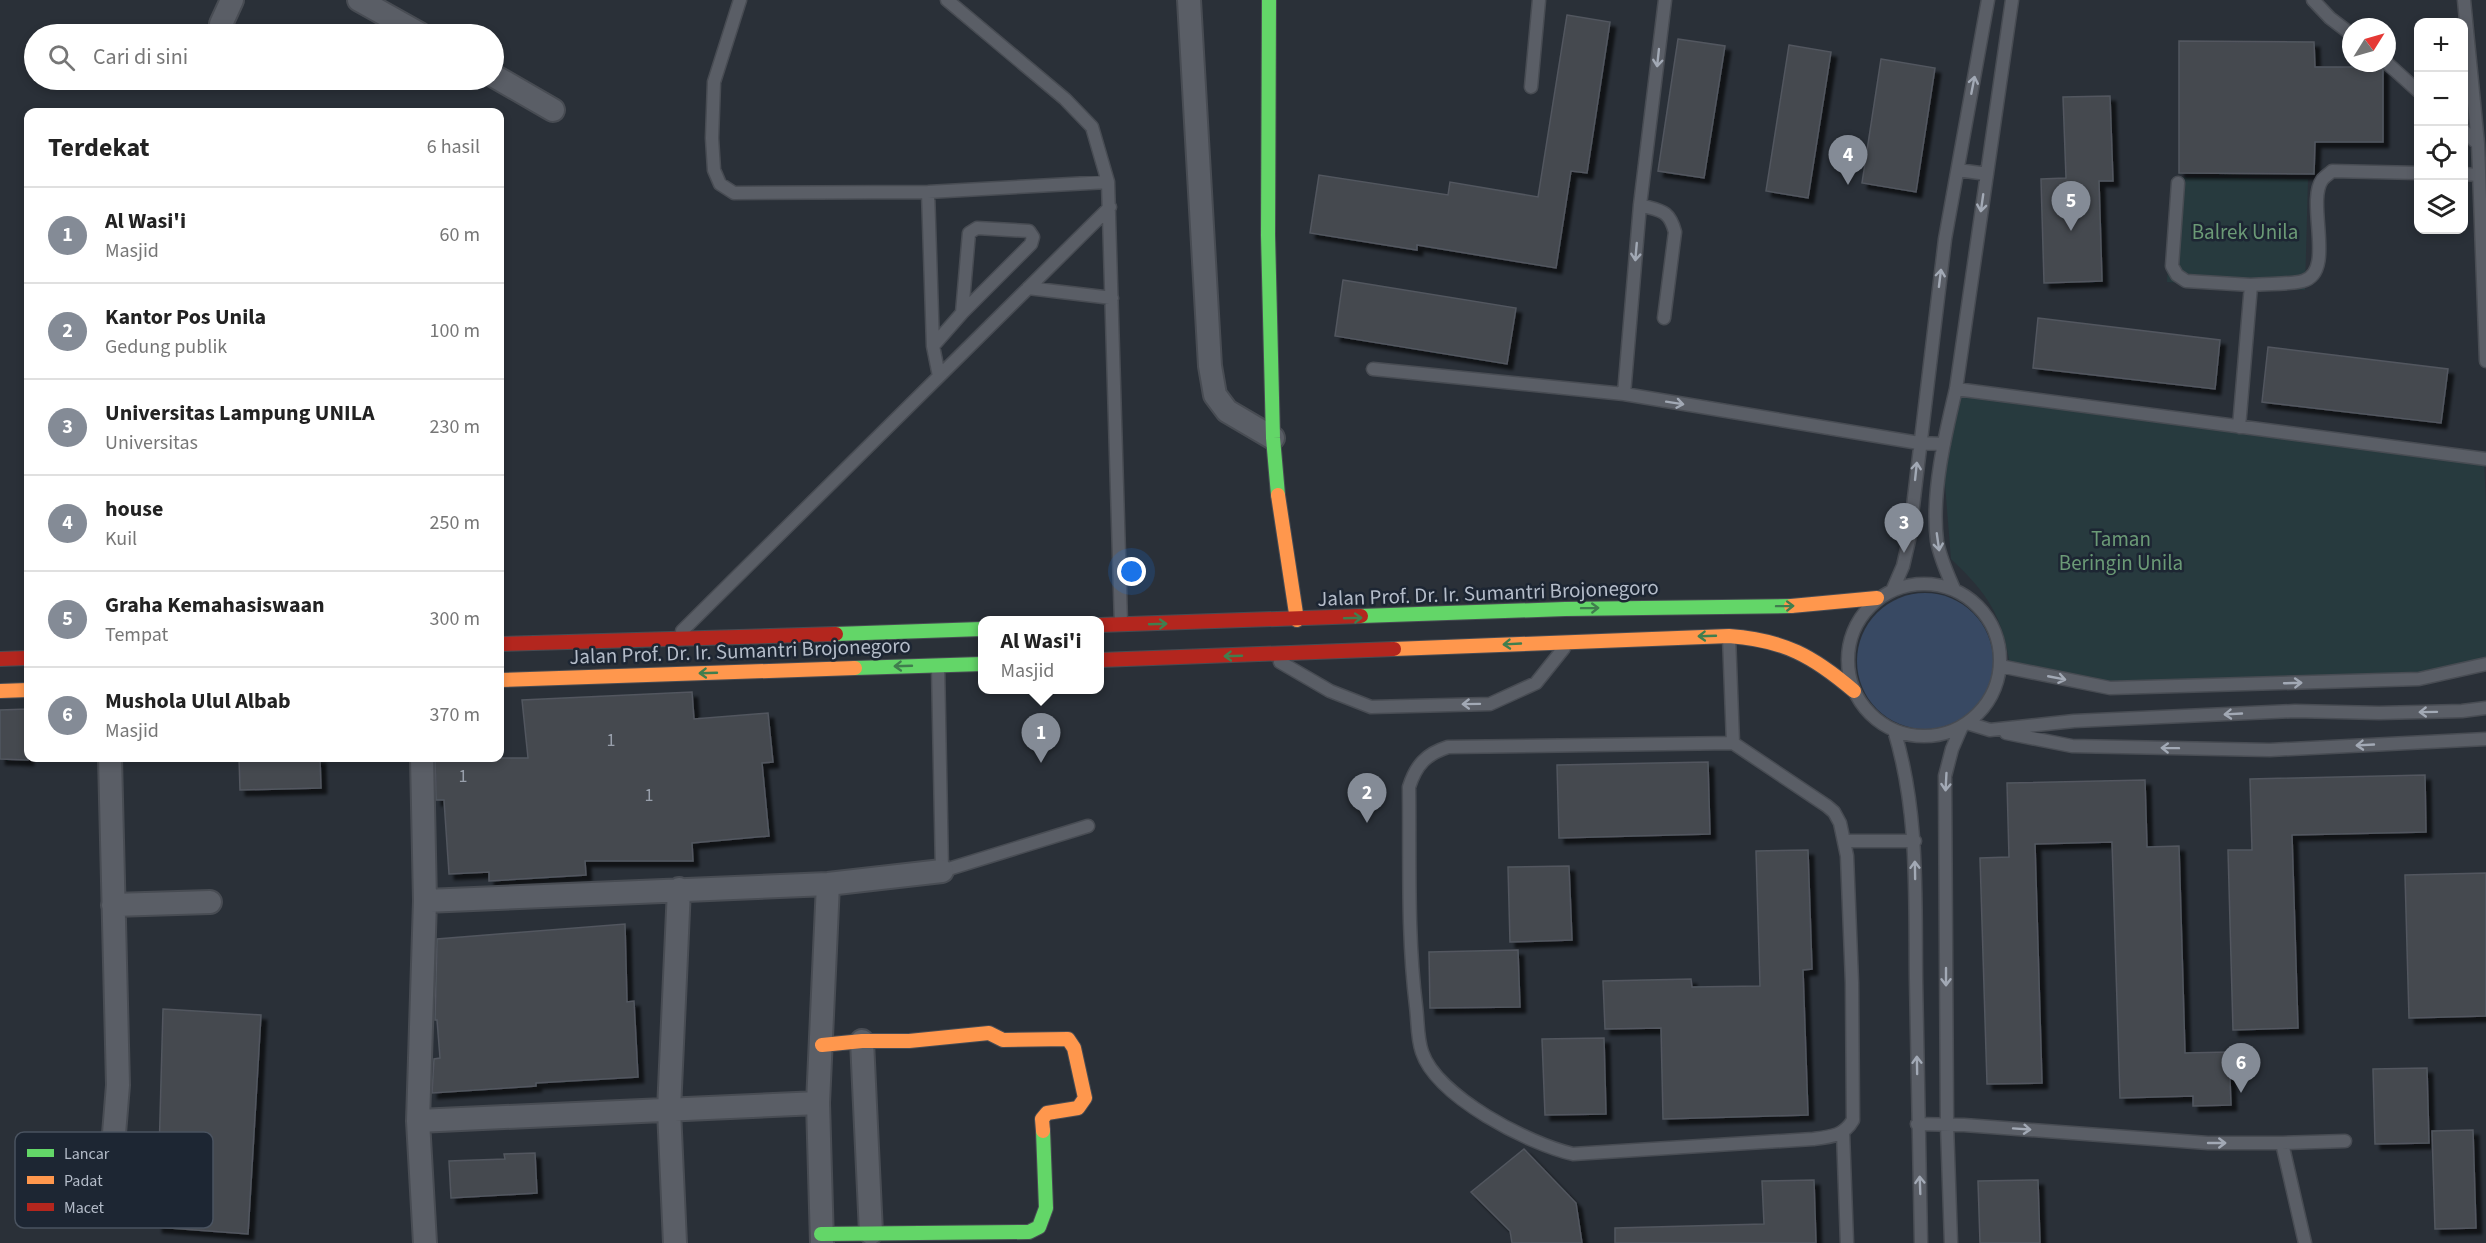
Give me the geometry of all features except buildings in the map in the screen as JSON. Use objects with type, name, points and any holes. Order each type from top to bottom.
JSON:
[{"type":"street","points":[[220,24],[232,0]]},
{"type":"street","points":[[359,0],[402,24]]},
{"type":"street","points":[[1189,0],[1210,366],[1215,395],[1227,411],[1273,438]]},
{"type":"street","points":[[1269,0],[1268,235],[1273,438],[1279,503],[1297,620]]},
{"type":"street","points":[[504,82],[554,110]]},
{"type":"street","name":"Jalan Prof. Dr. Ir. Sumantri Brojonegoro","points":[[1104,660],[1301,654],[1546,642],[1566,625],[1877,598]]},
{"type":"street","name":"Jalan Prof. Dr. Ir. Sumantri Brojonegoro","points":[[1104,625],[1297,620],[1566,625],[1754,637],[1792,646],[1830,670],[1854,691]]},
{"type":"street","name":"Jalan Prof. Dr. Ir. Sumantri Brojonegoro","points":[[504,644],[978,629]]},
{"type":"street","points":[[938,631],[938,665]]},
{"type":"street","points":[[0,659],[24,658]]},
{"type":"street","name":"Jalan Prof. Dr. Ir. Sumantri Brojonegoro","points":[[504,680],[978,664]]},
{"type":"street","points":[[0,691],[24,690]]},
{"type":"street","points":[[110,762],[118,1085],[114,1132]]},
{"type":"street","points":[[422,762],[425,901],[418,1120],[425,1243]]},
{"type":"street","points":[[425,901],[828,884],[942,871]]},
{"type":"street","points":[[822,1045],[862,1041],[909,1041],[989,1033],[1003,1040],[1068,1039],[1074,1048],[1085,1098],[1078,1108],[1047,1113],[1042,1119],[1046,1208],[1039,1227],[1029,1232],[945,1238],[872,1233],[822,1239],[818,1103],[828,884]]},
{"type":"street","points":[[675,1243],[669,1110],[678,889]]},
{"type":"street","points":[[113,905],[210,902]]},
{"type":"street","points":[[862,1041],[872,1233]]},
{"type":"street","points":[[418,1120],[818,1103]]},
{"type":"lane","points":[[741,0],[714,82],[712,138],[714,170],[720,184],[734,193],[928,192],[1108,182]]},
{"type":"lane","points":[[947,0],[1065,99],[1092,127],[1108,182],[1121,625]]},
{"type":"lane","points":[[1532,87],[1539,0]]},
{"type":"lane","points":[[1624,394],[1640,205],[1665,0]]},
{"type":"lane","points":[[1893,590],[1904,566],[1909,540],[1919,443],[1946,238],[1988,0]]},
{"type":"lane","points":[[1954,589],[1942,563],[1935,518],[1944,444],[1956,389],[2012,0]]},
{"type":"lane","points":[[2313,0],[2342,27]]},
{"type":"lane","points":[[2464,0],[2478,144],[2478,174],[2483,225],[2486,362]]},
{"type":"lane","points":[[2396,71],[2414,87]]},
{"type":"lane","points":[[2468,135],[2478,144]]},
{"type":"lane","points":[[1958,170],[1987,174]]},
{"type":"lane","points":[[2178,183],[2172,266],[2177,275],[2186,281],[2251,285],[2305,281],[2313,273],[2319,262],[2317,197],[2321,181],[2332,171],[2414,173]]},
{"type":"lane","points":[[2468,174],[2478,174]]},
{"type":"lane","points":[[928,192],[933,346],[939,376]]},
{"type":"lane","points":[[1640,205],[1665,212],[1672,220],[1675,231],[1664,318]]},
{"type":"lane","points":[[675,639],[1110,207]]},
{"type":"lane","points":[[933,346],[962,313],[1031,244],[1033,237],[1029,231],[977,228],[969,233],[962,313]]},
{"type":"lane","points":[[2239,427],[2251,285]]},
{"type":"lane","points":[[1028,288],[1112,298]]},
{"type":"lane","points":[[1373,369],[1624,394],[1919,443],[1944,444]]},
{"type":"lane","points":[[1956,389],[2486,459]]},
{"type":"lane","points":[[1913,584],[1934,584],[1954,589],[1980,608],[1996,635],[2000,666],[1995,688],[1983,708],[1964,725],[1940,734],[1917,735],[1894,730],[1871,714],[1854,691],[1847,658],[1855,625],[1877,598],[1893,590],[1913,584]]},
{"type":"lane","points":[[1265,655],[1296,670],[1330,691],[1371,707],[1490,704],[1536,683],[1563,651],[1566,625]]},
{"type":"lane","points":[[1729,636],[1733,743]]},
{"type":"lane","points":[[2000,666],[2110,688],[2419,679],[2486,664]]},
{"type":"lane","points":[[938,665],[942,871],[1088,826]]},
{"type":"lane","points":[[1990,730],[2074,721],[2295,711],[2379,713],[2462,711],[2486,708]]},
{"type":"lane","points":[[1964,725],[2072,746],[2259,749],[2486,739]]},
{"type":"lane","points":[[1951,1243],[1947,1125],[1946,776],[1952,749],[1964,725]]},
{"type":"lane","points":[[1894,730],[1906,775],[1915,841],[1917,1124],[1922,1243]]},
{"type":"lane","points":[[1843,1133],[1813,1139],[1573,1154],[1549,1149],[1522,1137],[1482,1113],[1437,1079],[1422,1052],[1412,975],[1409,787],[1416,768],[1432,752],[1448,747],[1733,743],[1834,812],[1845,841],[1847,856],[1852,983],[1853,1120],[1843,1133],[1847,1243]]},
{"type":"lane","points":[[1845,841],[1915,841]]},
{"type":"lane","points":[[1917,1124],[2208,1143],[2345,1142]]},
{"type":"lane","points":[[2282,1143],[2305,1243]]},
{"type":"green space","name":"Balrek Unila","points":[[2173,177],[2308,179],[2305,290],[2167,282]]},
{"type":"green space","name":"Taman Beringin Unila","points":[[1961,396],[2484,459],[2486,659],[2417,677],[2113,687],[2010,665],[2003,632],[1991,606],[1975,583],[1951,559],[1944,472],[1948,444]]},
{"type":"water","points":[[1925,593],[1951,598],[1963,604],[1973,613],[1982,623],[1988,635],[1993,661],[1988,687],[1982,699],[1973,709],[1963,718],[1951,724],[1925,729],[1899,724],[1887,718],[1877,709],[1868,699],[1862,687],[1857,661],[1862,635],[1868,623],[1877,613],[1887,604],[1899,598]]},
{"type":"traffic: fast","points":[[1269,0],[1268,235],[1273,438],[1278,495]]},
{"type":"traffic: fast","points":[[1361,616],[1565,609],[1791,606]]},
{"type":"traffic: fast","points":[[836,634],[978,629]]},
{"type":"traffic: fast","points":[[855,668],[978,664]]},
{"type":"traffic: fast","points":[[821,1234],[1029,1232],[1039,1227],[1046,1208],[1043,1131]]},
{"type":"traffic: slow","points":[[1278,495],[1297,620]]},
{"type":"traffic: slow","points":[[1791,606],[1877,598]]},
{"type":"traffic: slow","points":[[1394,649],[1729,636],[1766,641],[1797,652],[1825,668],[1854,691]]},
{"type":"traffic: slow","points":[[504,680],[855,668]]},
{"type":"traffic: slow","points":[[0,691],[24,690]]},
{"type":"traffic: slow","points":[[822,1045],[862,1041],[909,1041],[989,1033],[1003,1040],[1068,1039],[1074,1048],[1085,1098],[1078,1108],[1047,1113],[1042,1119],[1043,1131]]},
{"type":"traffic: jam","points":[[1104,625],[1361,616]]},
{"type":"traffic: jam","points":[[504,644],[836,634]]},
{"type":"traffic: jam","points":[[1104,660],[1394,649]]},
{"type":"traffic: jam","points":[[0,659],[24,658]]},
{"type":"place","name":"house","points":[[1848,185]]},
{"type":"place","name":"Graha Kemahasiswaan","points":[[2071,231]]},
{"type":"place","name":"Universitas Lampung UNILA","points":[[1904,553]]},
{"type":"place","name":"Al Wasi'i","points":[[1041,763]]},
{"type":"place","name":"Kantor Pos Unila","points":[[1367,823]]},
{"type":"place","name":"Mushola Ulul Albab","points":[[2241,1093]]}]
